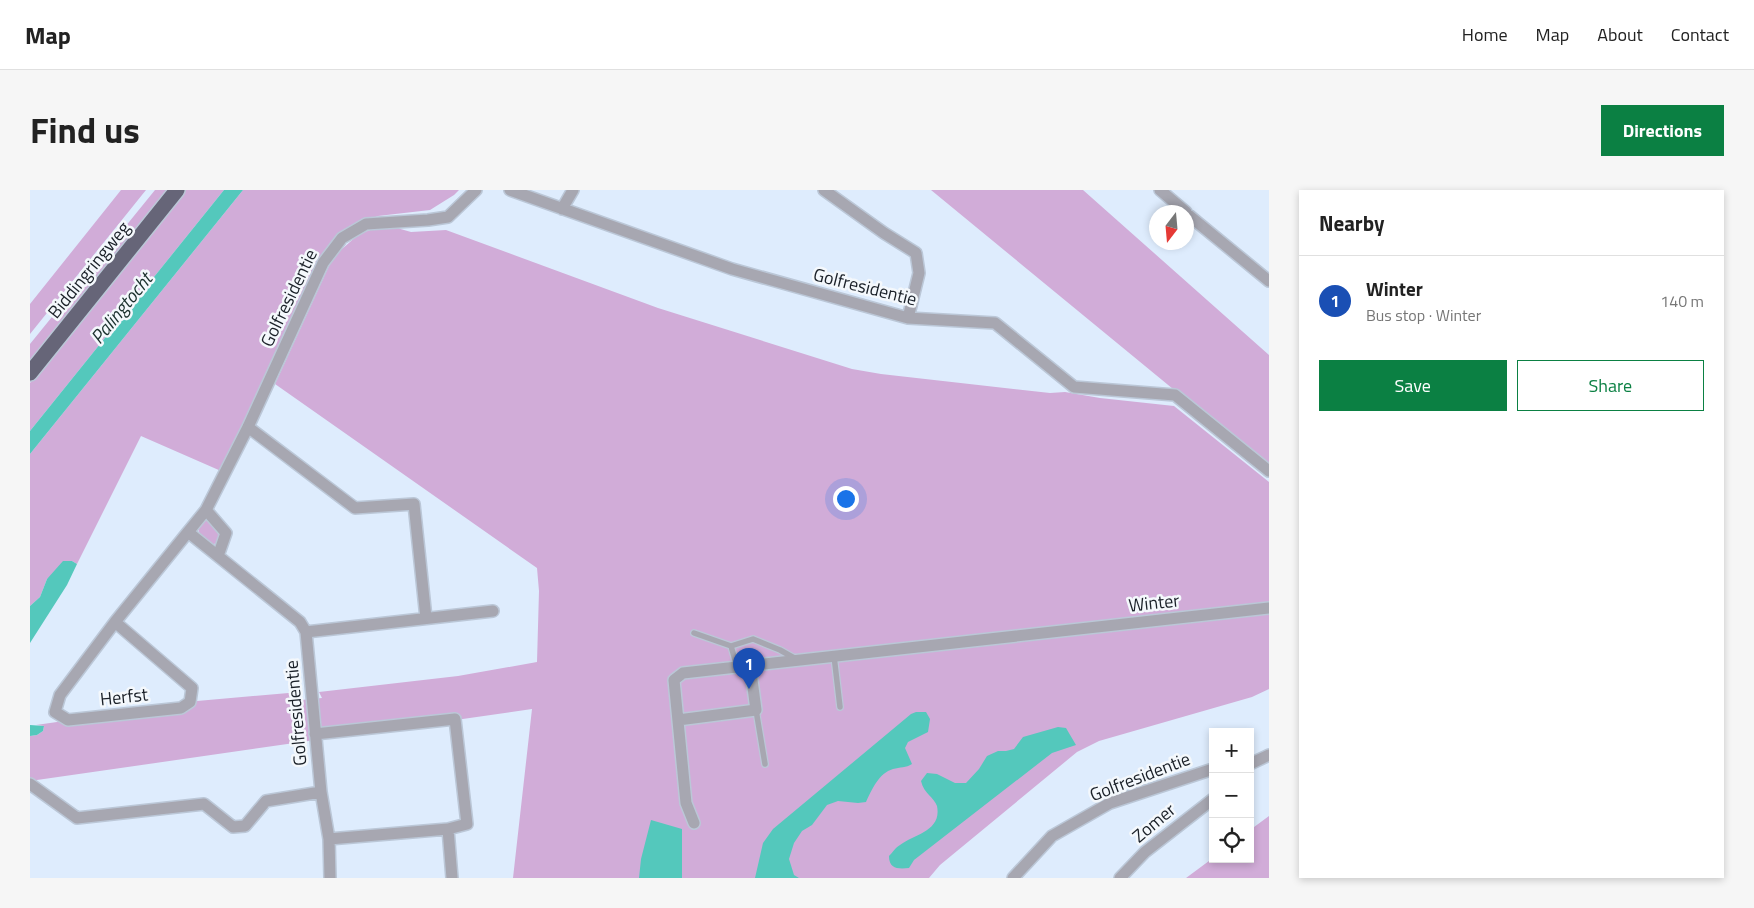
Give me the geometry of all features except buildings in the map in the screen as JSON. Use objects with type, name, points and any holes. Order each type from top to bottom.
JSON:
[{"type":"highway","name":"Biddingringweg","points":[[30,373],[177,190]]},
{"type":"street","name":"Golfresidentie","points":[[188,532],[206,510],[248,427],[323,263],[342,238],[366,224],[448,217],[476,190]]},
{"type":"street","name":"Golfresidentie","points":[[510,190],[732,270],[908,318],[995,323],[1074,387],[1175,395],[1269,471]]},
{"type":"street","points":[[562,209],[573,190]]},
{"type":"street","points":[[824,190],[884,233],[916,253],[919,273],[908,318]]},
{"type":"street","points":[[1160,190],[1177,205]]},
{"type":"street","points":[[1194,220],[1269,281]]},
{"type":"street","points":[[248,427],[355,508],[414,504],[426,618]]},
{"type":"street","points":[[206,510],[226,533],[218,556]]},
{"type":"street","points":[[188,532],[300,622],[306,632],[493,611]]},
{"type":"street","name":"Herfst","points":[[116,622],[192,688],[190,702],[181,708],[68,720],[55,712],[60,695],[116,622],[188,532]]},
{"type":"street","name":"Winter","points":[[694,823],[686,803],[674,680],[684,673],[1269,608]]},
{"type":"street","name":"Golfresidentie","points":[[306,632],[320,792],[329,839],[330,878]]},
{"type":"street","points":[[678,720],[756,710],[750,665]]},
{"type":"street","points":[[315,734],[455,718],[468,824],[448,830],[329,839]]},
{"type":"street","points":[[1254,762],[1269,755]]},
{"type":"street","name":"Golfresidentie","points":[[1013,878],[1052,836],[1110,803],[1209,769]]},
{"type":"street","points":[[30,784],[77,818],[204,804],[233,827],[245,826],[266,801],[320,792]]},
{"type":"street","name":"Zomer","points":[[1120,878],[1145,852],[1209,802]]},
{"type":"street","points":[[448,830],[452,878]]},
{"type":"lane","points":[[694,633],[731,646],[753,639],[798,660]]},
{"type":"lane","points":[[731,646],[737,666]]},
{"type":"lane","points":[[834,656],[840,707]]},
{"type":"lane","points":[[756,710],[764,764]]},
{"type":"shaded area","points":[[121,190],[146,190],[30,334],[30,304]]},
{"type":"shaded area","points":[[155,190],[171,190],[30,366],[30,344]]},
{"type":"shaded area","points":[[185,190],[224,190],[30,431],[30,383]]},
{"type":"shaded area","points":[[224,190],[243,190],[30,454],[30,431]]},
{"type":"shaded area","points":[[243,190],[459,190],[430,210],[378,216],[353,225],[336,238],[321,255],[280,348],[221,471],[141,436],[77,564],[72,561],[47,579],[40,597],[30,606],[30,454]]},
{"type":"shaded area","points":[[931,190],[1083,190],[1269,355],[1269,466]]},
{"type":"shaded area","points":[[379,227],[397,228],[411,232],[446,230],[658,308],[852,369],[881,374],[1050,393],[1065,392],[1174,406],[1269,482],[1269,689],[1252,697],[1099,741],[1077,752],[940,865],[929,878],[513,878],[532,709],[30,781],[30,736],[37,735],[43,731],[44,726],[36,725],[179,712],[190,709],[197,701],[300,692],[301,700],[322,698],[319,692],[458,676],[537,662],[539,591],[537,568],[275,384],[333,257],[359,234]]},
{"type":"shaded area","points":[[206,517],[214,526],[218,535],[217,543],[211,545],[200,536],[198,528]]},
{"type":"shaded area","points":[[63,561],[72,561],[77,564],[67,585],[30,643],[30,606],[40,597],[47,579]]},
{"type":"shaded area","points":[[926,712],[930,719],[928,732],[908,742],[905,748],[912,764],[893,769],[884,774],[876,782],[866,802],[838,801],[827,805],[812,825],[802,831],[794,843],[789,859],[794,875],[799,878],[755,878],[763,843],[773,829],[911,714]]},
{"type":"shaded area","points":[[30,725],[44,726],[43,731],[37,735],[30,736]]},
{"type":"shaded area","points":[[1058,727],[1066,728],[1076,745],[1052,753],[914,860],[909,868],[892,866],[889,856],[896,848],[926,831],[935,821],[937,806],[924,789],[921,781],[927,773],[937,774],[955,783],[966,783],[979,769],[987,756],[998,751],[1014,749],[1023,737]]},
{"type":"shaded area","points":[[1269,816],[1269,878],[1186,878],[1209,861],[1209,863],[1254,863],[1254,827]]},
{"type":"shaded area","points":[[651,820],[682,829],[682,878],[639,878],[641,859]]},
{"type":"place","name":"Winter","points":[[749,689]]},
{"type":"water label","name":"Palingtocht","points":[[121,308]]}]
